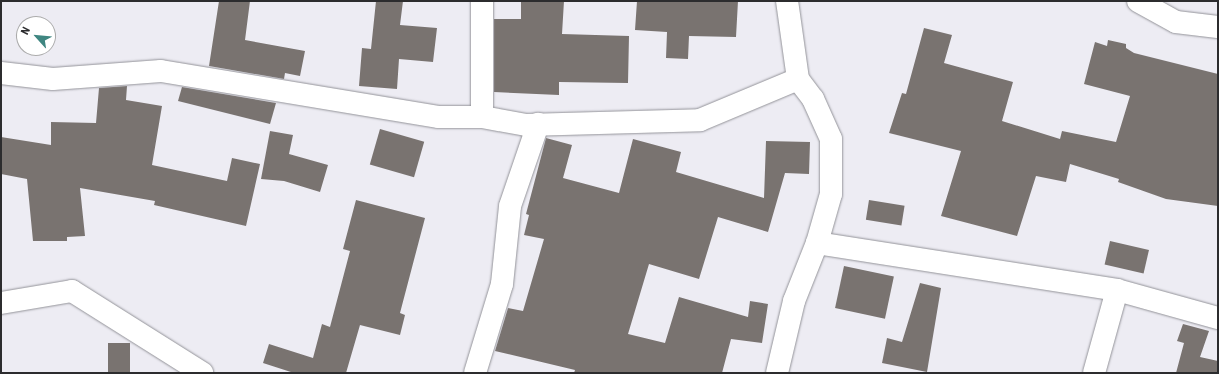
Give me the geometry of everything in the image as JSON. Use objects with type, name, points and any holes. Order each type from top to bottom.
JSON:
[{"type":"street","points":[[482,1],[482,117]]},
{"type":"street","points":[[777,373],[794,301],[817,243],[831,194],[831,139],[813,99],[798,79],[787,1]]},
{"type":"street","points":[[1138,1],[1176,22],[1218,27]]},
{"type":"street","points":[[1,73],[53,79],[161,71],[439,117],[482,117],[538,124],[700,120],[798,79]]},
{"type":"street","points":[[474,373],[502,284],[510,206],[538,124]]},
{"type":"street","points":[[817,243],[1117,290],[1218,318]]},
{"type":"street","points":[[1094,373],[1117,290]]},
{"type":"street","points":[[1,303],[72,291],[202,373]]},
{"type":"building","points":[[219,1],[250,1],[245,40],[305,51],[300,76],[285,73],[284,79],[209,66]]},
{"type":"building","points":[[376,1],[403,1],[400,25],[437,28],[433,62],[399,59],[397,89],[359,86],[362,48],[371,49]]},
{"type":"building","points":[[521,1],[564,1],[562,34],[629,36],[628,83],[559,82],[559,95],[494,92],[494,19],[521,19]]},
{"type":"building","points":[[637,1],[738,1],[736,37],[689,36],[688,59],[666,58],[667,32],[635,30]]},
{"type":"building","points":[[924,28],[952,35],[944,63],[1013,82],[1002,121],[1060,139],[1062,131],[1116,142],[1130,96],[1084,84],[1095,42],[1107,46],[1108,40],[1126,44],[1126,48],[1134,53],[1218,74],[1218,206],[1166,199],[1118,182],[1119,179],[1070,164],[1066,182],[1036,176],[1017,236],[941,216],[961,151],[889,133],[902,93],[906,94]]},
{"type":"building","points":[[127,86],[126,100],[162,106],[152,165],[227,181],[232,158],[260,164],[246,226],[154,205],[155,201],[80,188],[85,236],[67,237],[67,241],[33,241],[27,179],[1,174],[1,137],[51,145],[51,122],[96,123],[99,88]]},
{"type":"building","points":[[182,87],[276,103],[270,124],[178,101]]},
{"type":"building","points":[[380,129],[424,142],[414,177],[370,165]]},
{"type":"building","points":[[270,131],[293,135],[289,154],[328,165],[320,192],[284,181],[261,179]]},
{"type":"building","points":[[546,138],[572,145],[563,178],[619,193],[633,139],[681,152],[676,172],[764,198],[766,141],[810,142],[809,174],[785,173],[768,232],[718,217],[699,279],[649,264],[628,334],[665,343],[679,297],[748,317],[750,301],[768,304],[762,343],[731,339],[722,373],[574,373],[575,370],[495,351],[508,308],[523,311],[544,239],[524,235],[529,215],[526,214]]},
{"type":"building","points":[[356,200],[425,218],[400,313],[405,315],[400,335],[360,325],[346,373],[294,373],[263,363],[269,344],[313,358],[322,324],[330,327],[350,251],[343,249]]},
{"type":"building","points":[[869,200],[905,206],[901,225],[866,220]]},
{"type":"building","points":[[1110,241],[1149,250],[1144,273],[1105,264]]},
{"type":"building","points":[[844,266],[894,277],[885,319],[835,308]]},
{"type":"building","points":[[920,283],[941,288],[927,372],[882,363],[887,338],[902,342]]},
{"type":"building","points":[[1183,324],[1209,331],[1200,357],[1218,361],[1218,373],[1176,373],[1184,343],[1177,341]]},
{"type":"building","points":[[108,343],[130,343],[130,373],[108,373]]}]
